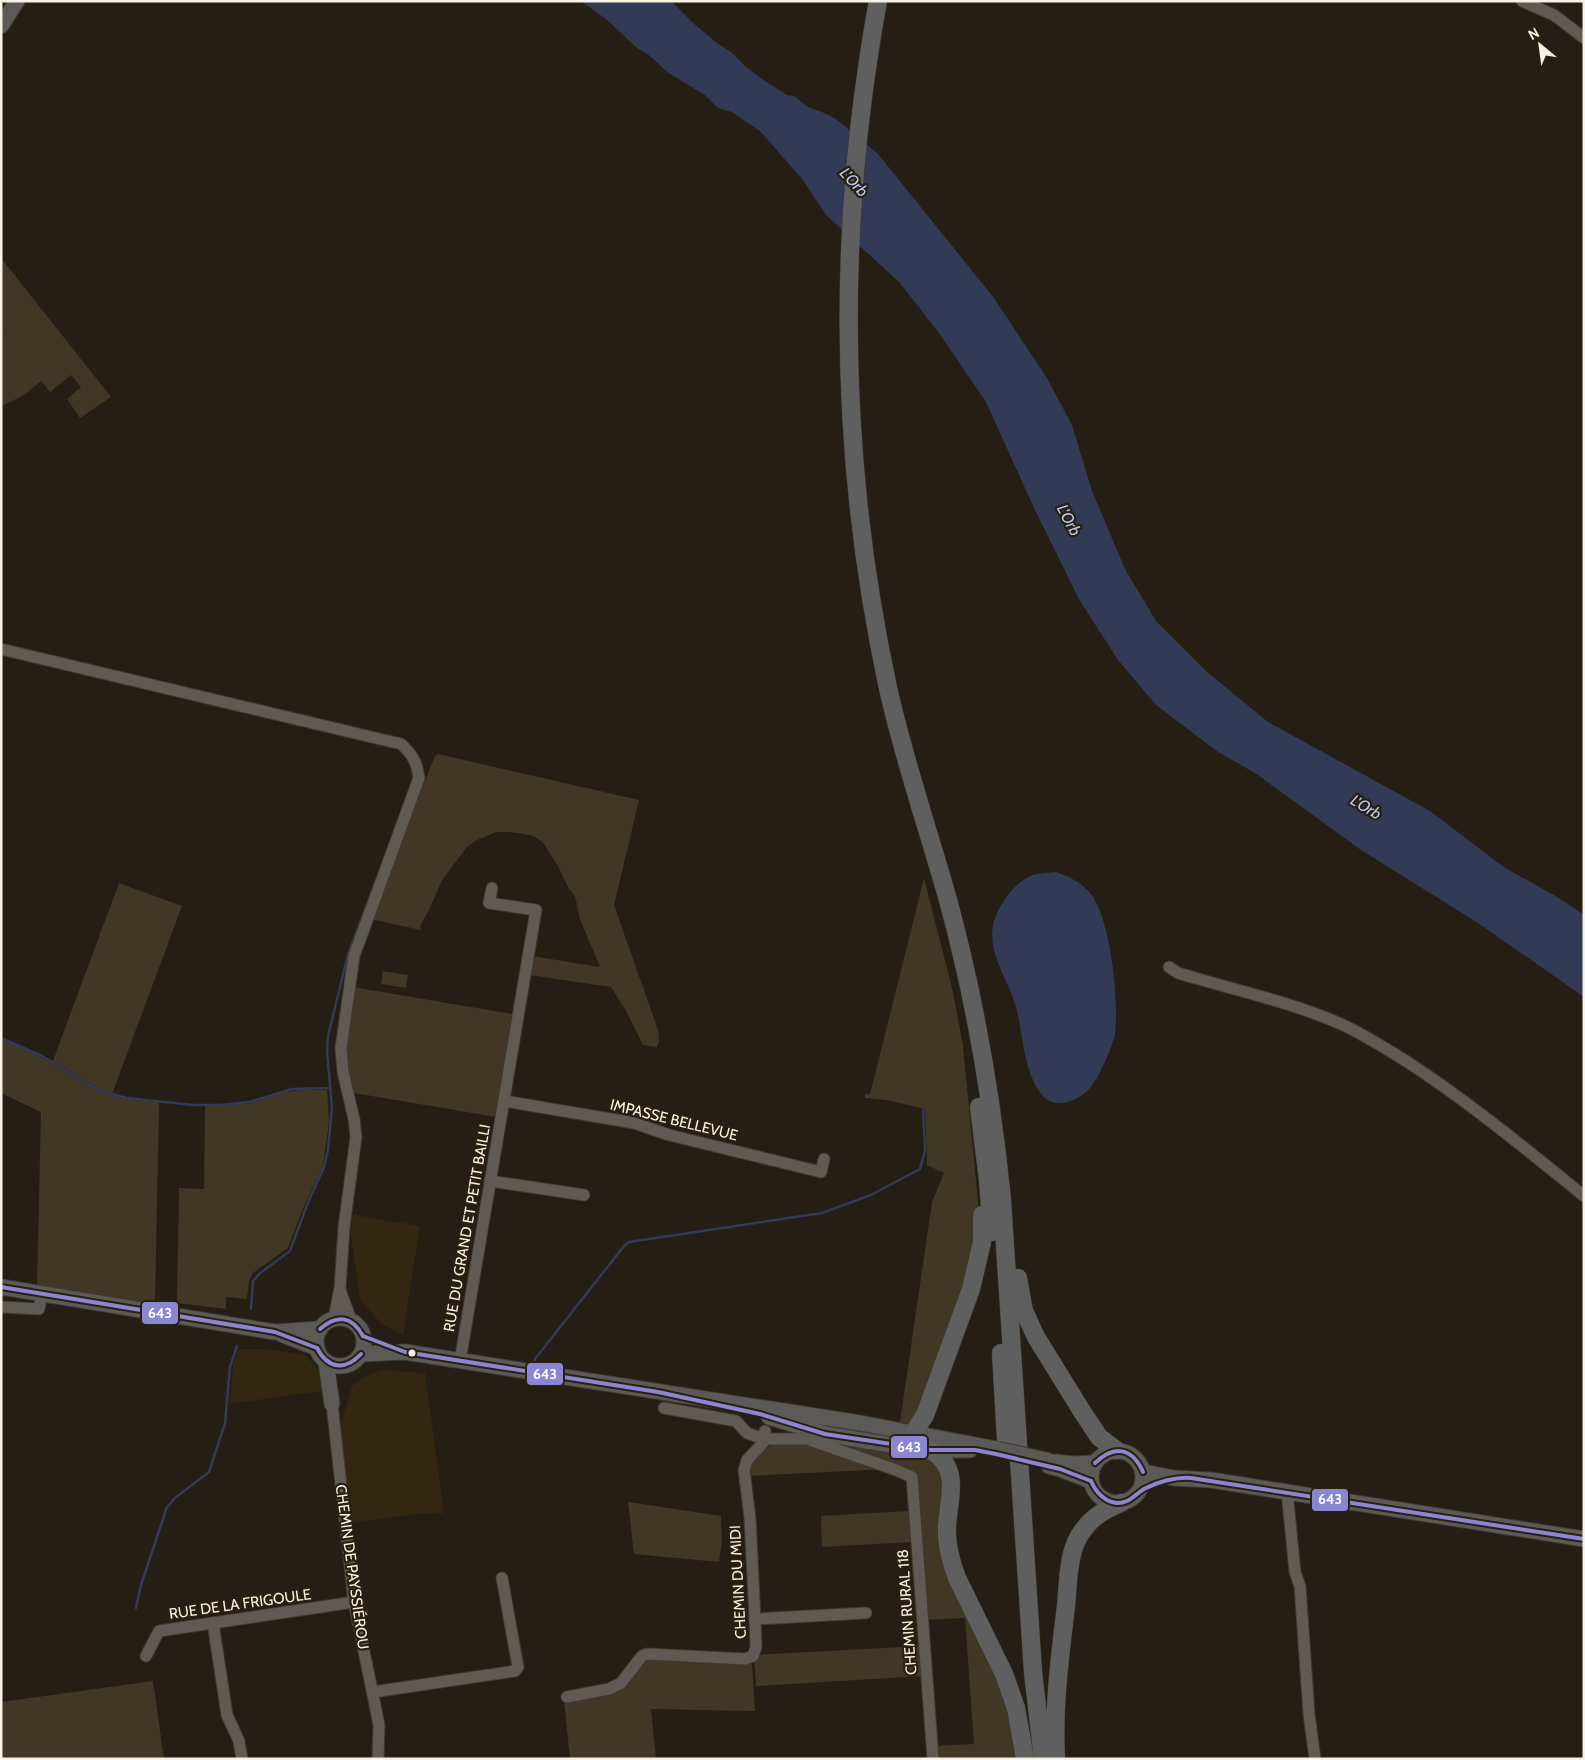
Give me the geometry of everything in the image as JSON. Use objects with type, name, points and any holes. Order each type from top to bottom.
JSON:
[{"type":"highway","points":[[867,1],[858,90],[843,183],[843,279],[838,387],[841,453],[856,583],[868,651],[889,742],[953,964],[970,1050],[989,1130],[1002,1200],[1033,1672],[1043,1759]]},
{"type":"highway","points":[[858,90],[878,1]]},
{"type":"highway","points":[[914,1432],[928,1406],[971,1289],[978,1262],[982,1242],[982,1192],[978,1146],[989,1130]]},
{"type":"highway","points":[[989,1130],[1004,1150],[1020,1296],[1029,1324],[1082,1413],[1100,1437],[1116,1450]]},
{"type":"highway","points":[[989,1130],[993,1241],[1021,1672],[1032,1759]]},
{"type":"highway","points":[[931,1450],[940,1456],[948,1466],[952,1480],[947,1536],[952,1564],[1004,1674],[1016,1708],[1026,1759]]},
{"type":"highway","points":[[1056,1759],[1057,1684],[1070,1567],[1076,1543],[1092,1520],[1104,1510],[1121,1503]]},
{"type":"main road","points":[[1,26],[16,1]]},
{"type":"main road","points":[[1,1287],[275,1332],[317,1348]]},
{"type":"main road","points":[[334,1319],[350,1320],[361,1330],[363,1336],[364,1342],[361,1354],[357,1359],[344,1366],[326,1362],[319,1354],[317,1348],[317,1335],[320,1329],[328,1321],[334,1319]]},
{"type":"main road","points":[[275,1332],[320,1329]]},
{"type":"main road","points":[[363,1336],[405,1352],[914,1432],[1050,1463],[1095,1463]]},
{"type":"main road","points":[[361,1354],[405,1352]]},
{"type":"main road","name":"CHEMIN DE PAYSSIÉROU","points":[[326,1362],[332,1404]]},
{"type":"main road","name":"CHEMIN DE PAYSSIÉROU","points":[[332,1404],[344,1366]]},
{"type":"main road","points":[[658,1392],[776,1418],[825,1434],[931,1450],[996,1451]]},
{"type":"main road","points":[[1138,1493],[1143,1479],[1143,1472],[1136,1459],[1130,1454],[1116,1450],[1100,1456],[1095,1463],[1091,1482],[1099,1496],[1105,1500],[1121,1503],[1128,1501],[1138,1493],[1174,1478]]},
{"type":"main road","points":[[1050,1463],[1091,1482]]},
{"type":"main road","points":[[1143,1472],[1174,1478],[1210,1480],[1584,1539]]},
{"type":"street","points":[[1522,1],[1554,15],[1584,38]]},
{"type":"street","points":[[1,648],[401,744],[412,754],[418,767],[419,778],[354,956],[341,1048],[343,1072],[354,1119],[356,1137],[344,1227],[340,1288],[334,1319]]},
{"type":"street","name":"RUE DU GRAND ET PETIT BAILLI","points":[[460,1361],[536,910],[489,903],[492,888]]},
{"type":"street","points":[[1170,967],[1178,973],[1301,1009],[1342,1024],[1390,1051],[1438,1082],[1499,1127],[1584,1196]]},
{"type":"street","name":"IMPASSE BELLEVUE","points":[[504,1101],[634,1123],[669,1135],[821,1172],[824,1159]]},
{"type":"street","points":[[490,1180],[584,1194]]},
{"type":"street","points":[[340,1288],[350,1320]]},
{"type":"street","points":[[1,1307],[39,1309],[42,1293]]},
{"type":"street","name":"CHEMIN DE PAYSSIÉROU","points":[[332,1404],[354,1602],[379,1725],[378,1759]]},
{"type":"street","points":[[664,1408],[736,1421],[747,1434],[765,1435],[760,1414]]},
{"type":"street","name":"CHEMIN DU MIDI","points":[[567,1697],[609,1689],[621,1682],[642,1656],[646,1654],[745,1659],[753,1656],[756,1647],[755,1619],[750,1518],[744,1470],[747,1460],[759,1448],[776,1418]]},
{"type":"street","name":"CHEMIN RURAL 118","points":[[765,1435],[807,1439],[912,1477],[933,1759]]},
{"type":"street","points":[[1287,1492],[1295,1572],[1300,1586],[1309,1714],[1315,1759]]},
{"type":"street","points":[[373,1692],[515,1671],[518,1667],[502,1578]]},
{"type":"street","name":"RUE DE LA FRIGOULE","points":[[146,1656],[159,1631],[354,1602]]},
{"type":"street","points":[[755,1619],[866,1613]]},
{"type":"street","points":[[213,1623],[227,1715],[239,1741],[242,1759]]},
{"type":"shaded area","points":[[1,258],[111,397],[80,418],[67,399],[81,387],[71,375],[50,392],[41,381],[24,395],[2,406]]},
{"type":"shaded area","points":[[438,754],[639,800],[614,905],[658,1030],[659,1041],[657,1047],[643,1045],[625,1009],[611,987],[529,975],[532,956],[600,967],[580,919],[575,896],[569,889],[544,844],[534,836],[511,832],[496,832],[475,841],[467,847],[442,880],[420,926],[421,930],[370,919],[435,756]]},
{"type":"shaded area","points":[[924,878],[953,992],[963,1046],[979,1211],[978,1245],[916,1424],[900,1422],[932,1202],[944,1173],[927,1165],[925,1109],[887,1100],[865,1098],[865,1094],[870,1094]]},
{"type":"shaded area","points":[[119,883],[182,906],[112,1094],[101,1090],[53,1061]]},
{"type":"shaded area","points":[[383,971],[408,975],[406,988],[381,984]]},
{"type":"shaded area","points":[[352,987],[513,1014],[496,1117],[354,1093],[346,1065],[345,1048]]},
{"type":"shaded area","points":[[1,1039],[41,1057],[95,1089],[107,1094],[128,1099],[159,1102],[155,1305],[37,1287],[41,1112],[1,1093]]},
{"type":"shaded area","points":[[299,1090],[327,1090],[329,1122],[323,1166],[302,1211],[288,1248],[253,1273],[249,1281],[247,1299],[226,1297],[226,1309],[177,1303],[179,1188],[204,1189],[205,1106],[251,1103],[281,1093]]},
{"type":"shaded area","points":[[349,1214],[420,1226],[403,1335],[382,1324],[360,1300],[350,1228],[347,1227]]},
{"type":"shaded area","points":[[239,1349],[268,1349],[305,1355],[319,1370],[322,1391],[230,1404],[233,1365]]},
{"type":"shaded area","points":[[381,1370],[425,1373],[444,1513],[416,1514],[351,1523],[339,1430],[352,1386],[365,1376]]},
{"type":"shaded area","points":[[803,1433],[922,1452],[938,1467],[943,1483],[941,1517],[1004,1684],[1020,1759],[935,1759],[934,1746],[974,1744],[965,1618],[925,1620],[917,1482]]},
{"type":"shaded area","points":[[802,1442],[889,1469],[748,1476],[749,1469],[754,1460],[765,1448],[776,1444]]},
{"type":"shaded area","points":[[628,1502],[721,1516],[722,1540],[719,1562],[634,1554]]},
{"type":"shaded area","points":[[908,1511],[911,1542],[822,1547],[821,1516]]},
{"type":"shaded area","points":[[921,1646],[923,1676],[756,1686],[754,1655]]},
{"type":"shaded area","points":[[645,1656],[752,1662],[755,1711],[651,1709],[656,1759],[570,1759],[564,1701],[608,1694],[642,1662],[646,1661]]},
{"type":"shaded area","points":[[153,1681],[164,1759],[1,1759],[1,1702]]},
{"type":"water","name":"L'Orb","points":[[581,1],[671,1],[693,23],[762,79],[787,95],[794,96],[808,107],[836,119],[878,154],[994,298],[1047,378],[1072,425],[1092,491],[1125,569],[1156,621],[1206,671],[1268,722],[1430,811],[1505,868],[1554,895],[1584,915],[1584,997],[1478,923],[1361,850],[1255,773],[1218,752],[1156,705],[1118,660],[1080,601],[1034,508],[986,402],[939,333],[900,283],[826,215],[803,180],[761,132],[732,112],[718,108],[705,95],[667,72],[650,56],[637,48],[607,20]]},
{"type":"water","points":[[1056,872],[1071,878],[1083,886],[1091,894],[1098,906],[1104,922],[1112,961],[1116,1002],[1114,1040],[1096,1079],[1089,1089],[1079,1097],[1071,1101],[1059,1103],[1049,1100],[1034,1083],[1029,1070],[1015,1004],[993,946],[992,931],[996,916],[1005,899],[1017,885],[1033,875]]},
{"type":"waterway","points":[[251,1309],[253,1281],[259,1274],[290,1251],[307,1205],[324,1167],[328,1150],[332,1108],[327,1051],[328,1036],[348,954],[375,883]]},
{"type":"waterway","points":[[1,1038],[42,1056],[100,1091],[127,1098],[193,1105],[220,1105],[249,1102],[292,1089],[330,1088]]},
{"type":"waterway","points":[[534,1364],[535,1359],[629,1242],[822,1213],[871,1195],[920,1169],[925,1150],[923,1110]]},
{"type":"waterway","points":[[136,1608],[141,1585],[167,1507],[175,1498],[209,1472],[225,1423],[230,1367],[237,1346]]},
{"type":"transit line","name":"643","points":[[1,1287],[275,1332],[317,1348]]},
{"type":"transit line","name":"643","points":[[320,1329],[332,1321],[344,1319],[354,1324],[363,1336]]},
{"type":"transit line","name":"643","points":[[363,1336],[405,1352],[658,1392],[760,1414],[825,1434],[931,1450],[975,1450],[996,1454],[1060,1469],[1091,1481]]},
{"type":"transit line","name":"643","points":[[317,1348],[326,1360],[337,1365],[349,1363],[361,1354]]},
{"type":"transit line","name":"643","points":[[1095,1463],[1109,1453],[1122,1451],[1134,1458],[1143,1472]]},
{"type":"transit line","name":"643","points":[[1091,1481],[1105,1499],[1115,1503],[1127,1501],[1143,1489],[1163,1481],[1191,1478],[1584,1539]]}]
